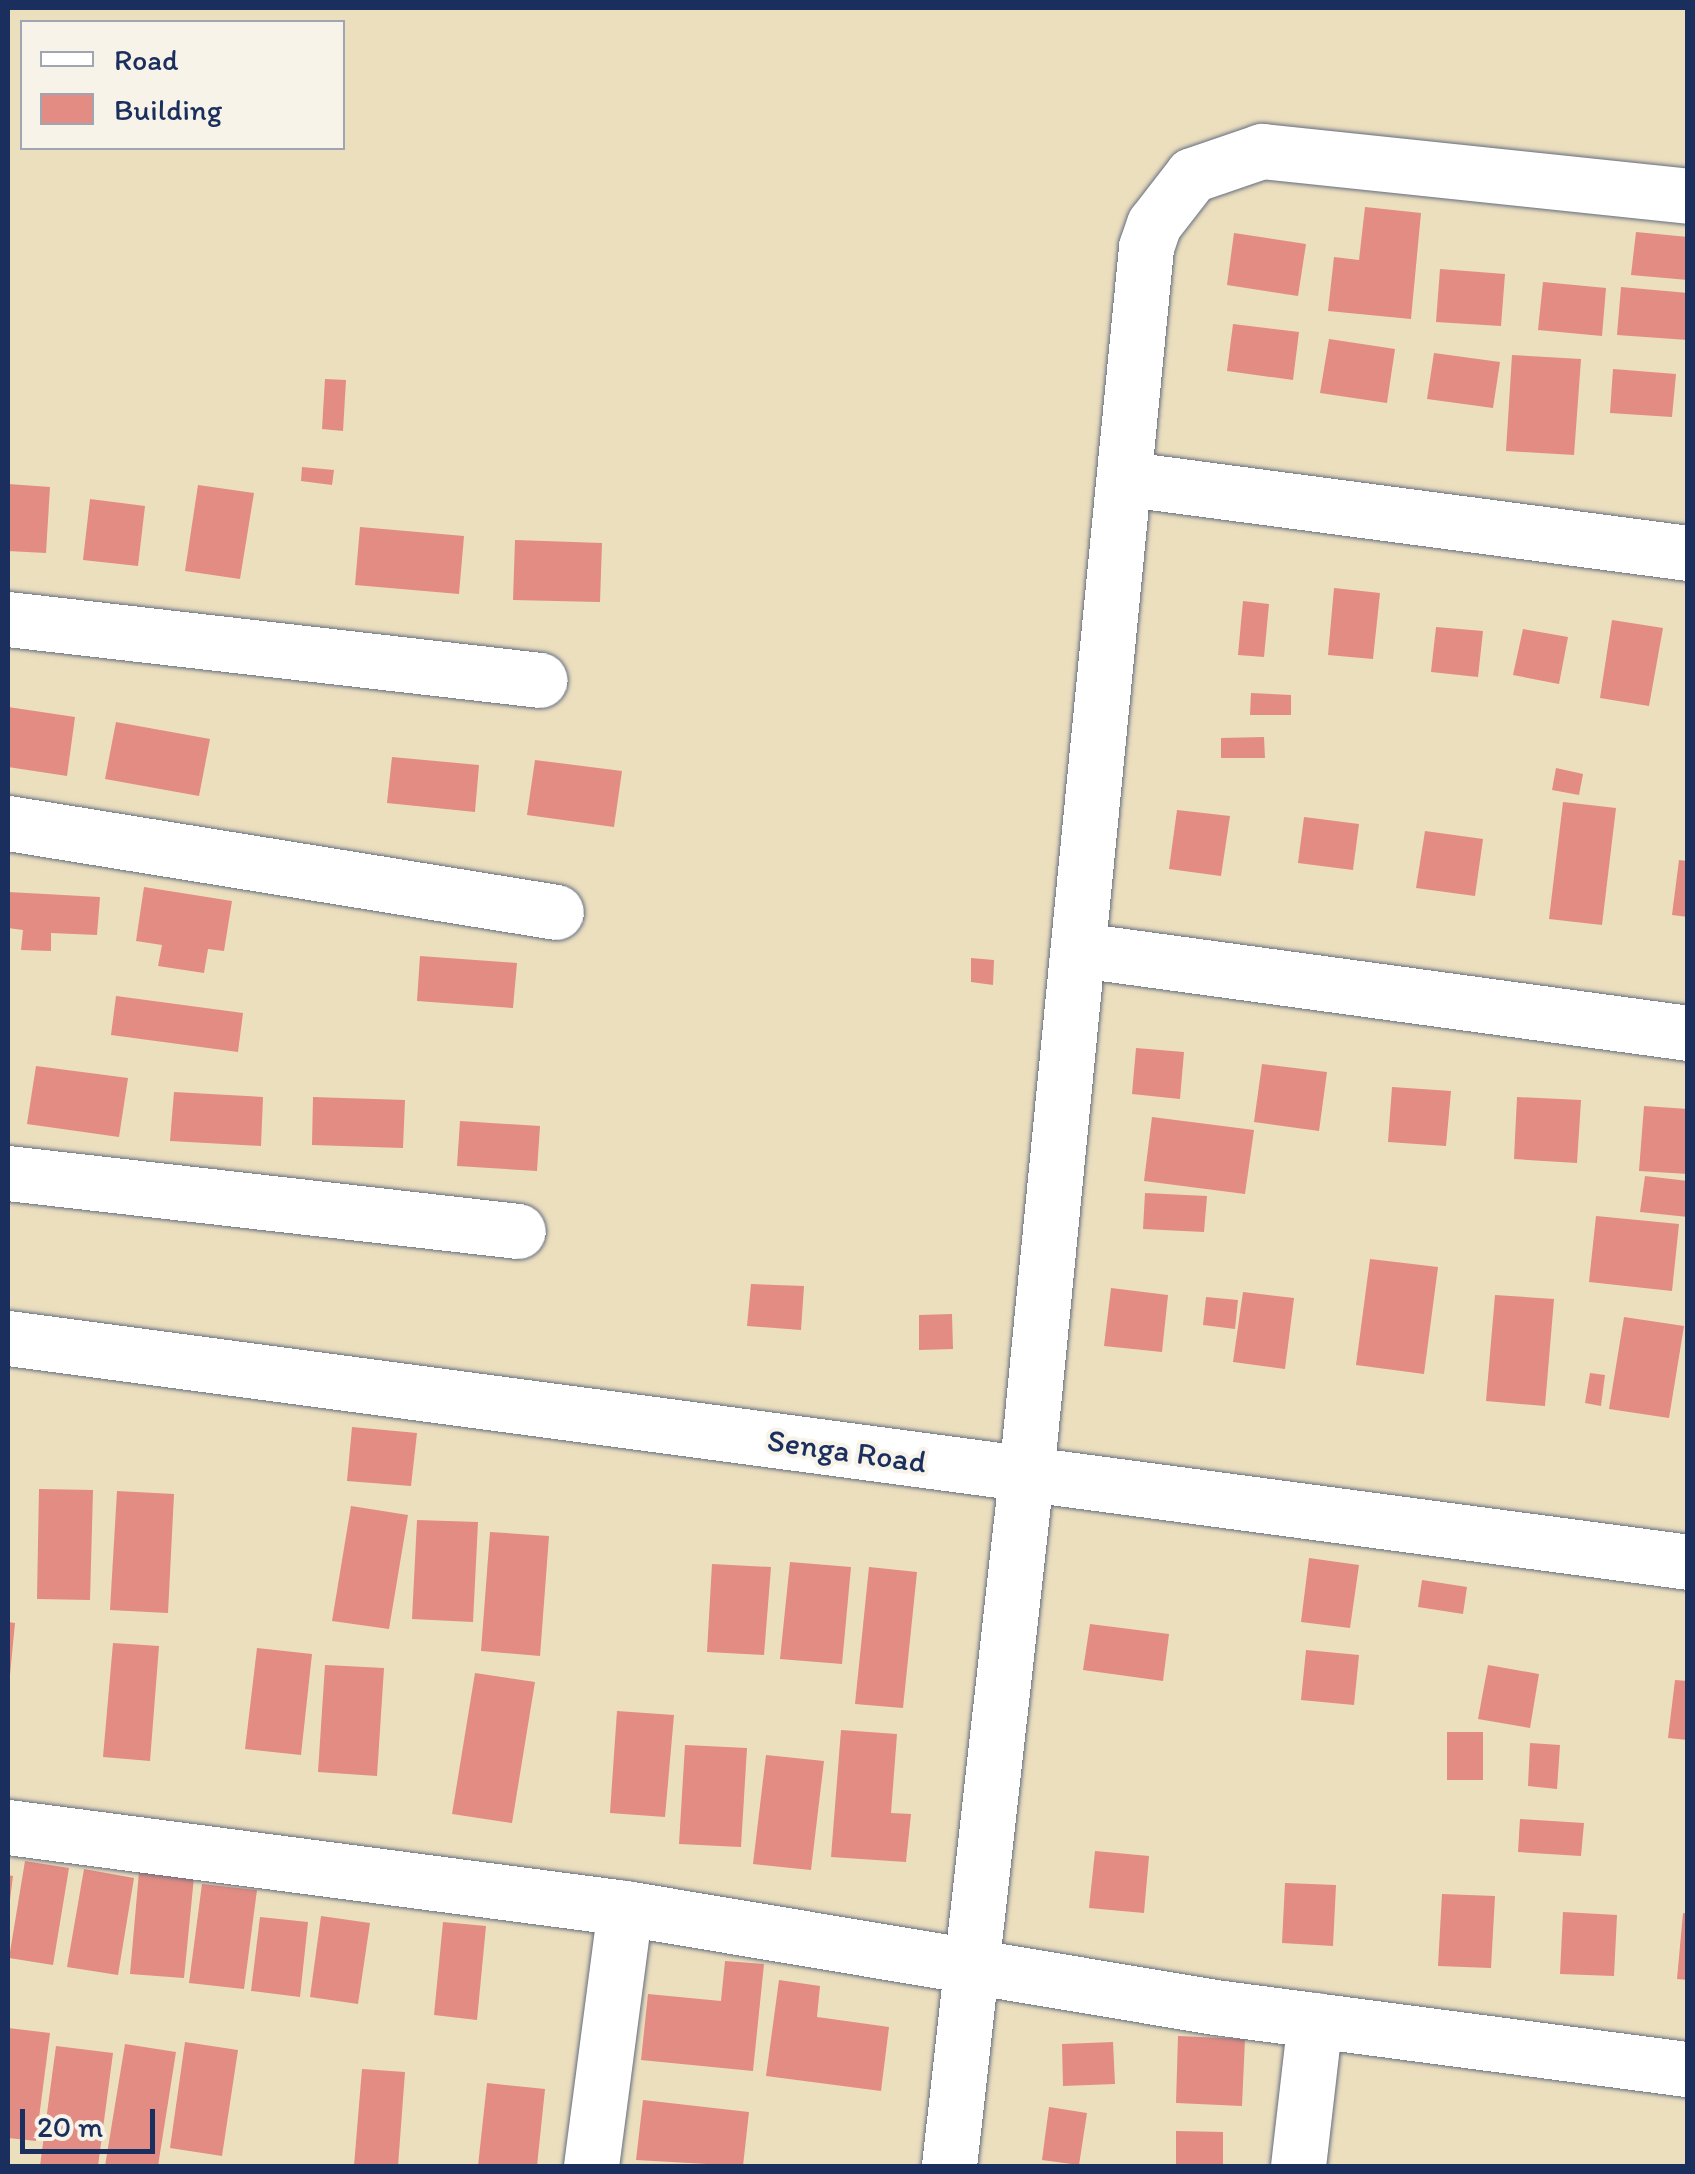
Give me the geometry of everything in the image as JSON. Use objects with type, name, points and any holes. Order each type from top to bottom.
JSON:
[{"type":"street","points":[[948,2166],[968,1961],[1026,1476],[1128,478],[1146,246],[1154,224],[1192,175],[1262,150],[1688,196]]},
{"type":"street","points":[[1128,478],[1688,552]]},
{"type":"street","points":[[8,620],[540,680]]},
{"type":"street","points":[[8,823],[556,912]]},
{"type":"street","points":[[1080,950],[1688,1032]]},
{"type":"street","points":[[8,1173],[518,1231]]},
{"type":"street","name":"Senga Road","points":[[8,1338],[1688,1562]]},
{"type":"street","points":[[8,1827],[625,1908],[1315,2020],[1688,2069]]},
{"type":"street","points":[[591,2166],[625,1908]]},
{"type":"street","points":[[1298,2166],[1315,2020]]},
{"type":"building","points":[[1365,207],[1421,213],[1411,319],[1328,311],[1334,257],[1359,260]]},
{"type":"building","points":[[1636,232],[1688,237],[1688,280],[1631,275]]},
{"type":"building","points":[[1234,233],[1306,244],[1298,296],[1227,285]]},
{"type":"building","points":[[1440,269],[1505,274],[1501,326],[1436,322]]},
{"type":"building","points":[[1543,282],[1606,288],[1602,336],[1538,330]]},
{"type":"building","points":[[1621,287],[1688,293],[1688,340],[1617,335]]},
{"type":"building","points":[[1233,324],[1299,332],[1293,380],[1227,371]]},
{"type":"building","points":[[1329,339],[1395,349],[1387,403],[1320,393]]},
{"type":"building","points":[[1434,353],[1500,362],[1493,408],[1427,399]]},
{"type":"building","points":[[1512,355],[1581,359],[1574,455],[1506,451]]},
{"type":"building","points":[[1613,369],[1676,374],[1672,417],[1610,413]]},
{"type":"building","points":[[325,379],[346,380],[343,431],[322,429]]},
{"type":"building","points":[[302,467],[334,470],[332,485],[301,481]]},
{"type":"building","points":[[8,484],[50,487],[46,553],[8,551]]},
{"type":"building","points":[[198,485],[254,493],[240,579],[185,571]]},
{"type":"building","points":[[90,499],[145,506],[138,566],[83,560]]},
{"type":"building","points":[[360,527],[464,536],[459,594],[355,585]]},
{"type":"building","points":[[515,540],[602,543],[600,602],[513,600]]},
{"type":"building","points":[[1334,588],[1380,593],[1373,659],[1328,655]]},
{"type":"building","points":[[1243,601],[1269,604],[1264,657],[1238,655]]},
{"type":"building","points":[[1612,620],[1663,628],[1649,706],[1600,698]]},
{"type":"building","points":[[1436,627],[1483,631],[1478,677],[1431,672]]},
{"type":"building","points":[[1523,629],[1568,637],[1559,684],[1513,675]]},
{"type":"building","points":[[1251,693],[1291,695],[1291,715],[1250,715]]},
{"type":"building","points":[[8,707],[75,717],[67,776],[8,767]]},
{"type":"building","points":[[116,722],[210,739],[199,796],[105,779]]},
{"type":"building","points":[[1264,737],[1265,758],[1221,758],[1221,738]]},
{"type":"building","points":[[392,757],[479,765],[475,812],[387,803]]},
{"type":"building","points":[[535,760],[622,771],[614,827],[527,815]]},
{"type":"building","points":[[1556,768],[1583,774],[1579,795],[1552,790]]},
{"type":"building","points":[[1563,802],[1616,808],[1602,925],[1549,919]]},
{"type":"building","points":[[1177,810],[1230,816],[1221,876],[1169,869]]},
{"type":"building","points":[[1304,817],[1359,824],[1353,870],[1298,863]]},
{"type":"building","points":[[1425,831],[1483,839],[1475,896],[1416,888]]},
{"type":"building","points":[[1679,860],[1688,861],[1688,917],[1672,915]]},
{"type":"building","points":[[144,887],[232,901],[224,951],[208,949],[204,973],[158,966],[162,945],[136,941]]},
{"type":"building","points":[[8,892],[100,897],[97,935],[51,933],[51,951],[21,950],[23,930],[8,928]]},
{"type":"building","points":[[420,956],[517,963],[513,1008],[417,1001]]},
{"type":"building","points":[[971,958],[994,960],[993,985],[971,982]]},
{"type":"building","points":[[116,996],[243,1013],[238,1052],[111,1035]]},
{"type":"building","points":[[1136,1048],[1184,1052],[1180,1099],[1132,1094]]},
{"type":"building","points":[[1262,1064],[1327,1072],[1319,1131],[1254,1122]]},
{"type":"building","points":[[36,1066],[128,1078],[119,1137],[27,1124]]},
{"type":"building","points":[[1392,1087],[1451,1091],[1446,1146],[1388,1142]]},
{"type":"building","points":[[174,1092],[263,1097],[261,1146],[170,1141]]},
{"type":"building","points":[[313,1097],[405,1100],[403,1148],[312,1145]]},
{"type":"building","points":[[1517,1097],[1581,1100],[1577,1163],[1514,1159]]},
{"type":"building","points":[[1644,1106],[1688,1109],[1688,1174],[1639,1171]]},
{"type":"building","points":[[1152,1117],[1254,1130],[1245,1194],[1144,1181]]},
{"type":"building","points":[[460,1121],[540,1126],[537,1171],[457,1166]]},
{"type":"building","points":[[1645,1176],[1688,1181],[1688,1217],[1640,1212]]},
{"type":"building","points":[[1145,1193],[1207,1196],[1204,1232],[1143,1229]]},
{"type":"building","points":[[1596,1216],[1679,1224],[1672,1291],[1589,1282]]},
{"type":"building","points":[[1370,1259],[1438,1267],[1424,1374],[1356,1365]]},
{"type":"building","points":[[751,1284],[804,1286],[801,1330],[747,1326]]},
{"type":"building","points":[[1111,1288],[1168,1295],[1162,1352],[1104,1346]]},
{"type":"building","points":[[1243,1292],[1294,1298],[1285,1369],[1233,1362]]},
{"type":"building","points":[[1495,1295],[1554,1299],[1545,1406],[1486,1401]]},
{"type":"building","points":[[1206,1297],[1238,1300],[1235,1329],[1203,1325]]},
{"type":"building","points":[[952,1314],[953,1349],[919,1350],[919,1315]]},
{"type":"building","points":[[1624,1317],[1684,1326],[1669,1418],[1609,1409]]},
{"type":"building","points":[[1590,1373],[1605,1375],[1601,1406],[1585,1403]]},
{"type":"building","points":[[352,1427],[417,1433],[411,1486],[347,1481]]},
{"type":"building","points":[[39,1489],[93,1490],[90,1600],[37,1599]]},
{"type":"building","points":[[117,1491],[174,1494],[168,1613],[110,1610]]},
{"type":"building","points":[[351,1506],[408,1515],[389,1629],[332,1621]]},
{"type":"building","points":[[417,1520],[478,1522],[473,1622],[412,1619]]},
{"type":"building","points":[[490,1532],[549,1536],[540,1656],[481,1651]]},
{"type":"building","points":[[1309,1558],[1359,1565],[1350,1628],[1301,1622]]},
{"type":"building","points":[[790,1562],[851,1567],[842,1664],[780,1659]]},
{"type":"building","points":[[712,1564],[771,1567],[764,1655],[707,1652]]},
{"type":"building","points":[[869,1567],[917,1572],[903,1708],[855,1704]]},
{"type":"building","points":[[1422,1580],[1467,1587],[1463,1614],[1418,1607]]},
{"type":"building","points":[[8,1622],[15,1623],[10,1675],[8,1675]]},
{"type":"building","points":[[1090,1624],[1169,1634],[1163,1681],[1083,1670]]},
{"type":"building","points":[[113,1643],[159,1646],[150,1761],[103,1757]]},
{"type":"building","points":[[257,1648],[312,1654],[301,1755],[245,1749]]},
{"type":"building","points":[[1306,1650],[1359,1655],[1354,1705],[1301,1700]]},
{"type":"building","points":[[325,1665],[384,1668],[377,1776],[318,1772]]},
{"type":"building","points":[[1488,1665],[1539,1674],[1530,1728],[1478,1719]]},
{"type":"building","points":[[475,1673],[535,1682],[512,1823],[452,1814]]},
{"type":"building","points":[[1675,1680],[1688,1681],[1688,1740],[1668,1738]]},
{"type":"building","points":[[617,1711],[674,1715],[665,1817],[610,1813]]},
{"type":"building","points":[[841,1730],[897,1734],[891,1813],[911,1814],[906,1862],[831,1857]]},
{"type":"building","points":[[1447,1732],[1483,1732],[1483,1780],[1447,1780]]},
{"type":"building","points":[[1530,1743],[1560,1745],[1557,1789],[1528,1786]]},
{"type":"building","points":[[685,1745],[747,1748],[741,1847],[679,1844]]},
{"type":"building","points":[[766,1755],[824,1761],[811,1870],[753,1864]]},
{"type":"building","points":[[1520,1819],[1584,1823],[1581,1856],[1518,1852]]},
{"type":"building","points":[[1095,1851],[1149,1856],[1144,1913],[1089,1908]]},
{"type":"building","points":[[25,1861],[69,1868],[53,1965],[9,1958]]},
{"type":"building","points":[[84,1869],[134,1878],[118,1975],[67,1967]]},
{"type":"building","points":[[139,1872],[194,1877],[184,1978],[130,1974]]},
{"type":"building","points":[[8,1875],[13,1876],[10,1900],[8,1900]]},
{"type":"building","points":[[1285,1883],[1336,1885],[1333,1946],[1282,1943]]},
{"type":"building","points":[[202,1884],[257,1890],[244,1989],[189,1983]]},
{"type":"building","points":[[1442,1894],[1495,1896],[1491,1968],[1438,1966]]},
{"type":"building","points":[[1563,1912],[1617,1915],[1614,1976],[1560,1974]]},
{"type":"building","points":[[1683,1913],[1688,1914],[1688,1980],[1677,1979]]},
{"type":"building","points":[[321,1916],[370,1923],[358,2004],[310,1997]]},
{"type":"building","points":[[260,1917],[308,1922],[300,1997],[251,1991]]},
{"type":"building","points":[[443,1922],[486,1926],[477,2020],[434,2015]]},
{"type":"building","points":[[725,1961],[764,1964],[753,2071],[641,2060],[648,1994],[721,2001]]},
{"type":"building","points":[[779,1980],[820,1986],[817,2017],[889,2027],[881,2091],[766,2076]]},
{"type":"building","points":[[8,2028],[50,2033],[36,2141],[8,2138]]},
{"type":"building","points":[[1178,2036],[1245,2039],[1242,2106],[1176,2103]]},
{"type":"building","points":[[185,2042],[238,2050],[222,2156],[170,2148]]},
{"type":"building","points":[[1113,2042],[1115,2084],[1063,2086],[1062,2044]]},
{"type":"building","points":[[125,2044],[176,2052],[158,2166],[105,2166]]},
{"type":"building","points":[[56,2046],[113,2053],[98,2166],[40,2166]]},
{"type":"building","points":[[362,2069],[405,2072],[398,2166],[354,2166]]},
{"type":"building","points":[[487,2083],[545,2089],[537,2166],[478,2166]]},
{"type":"building","points":[[643,2100],[749,2112],[743,2166],[636,2160]]},
{"type":"building","points":[[1049,2107],[1087,2113],[1079,2165],[1042,2160]]},
{"type":"building","points":[[1176,2131],[1223,2132],[1223,2166],[1176,2166]]}]
